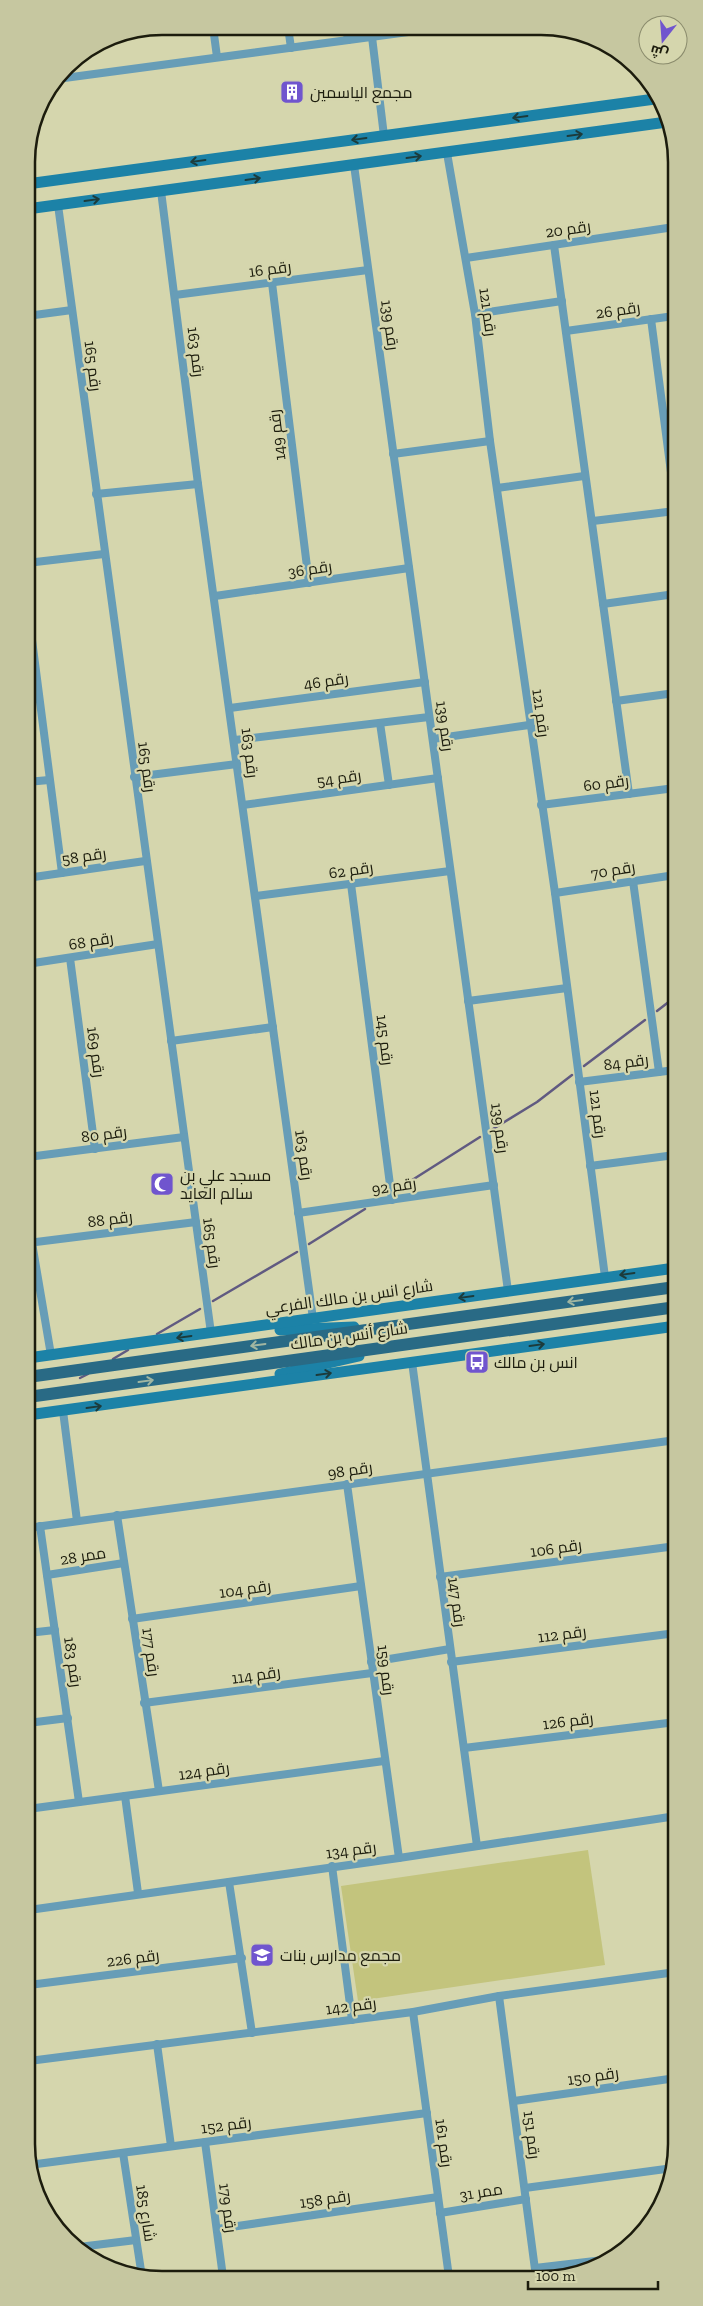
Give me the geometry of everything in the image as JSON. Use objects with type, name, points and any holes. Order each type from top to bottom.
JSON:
[{"type":"main road","name":"شارع أنس بن مالك","points":[[35,1376],[668,1288]]},
{"type":"main road","name":"شارع أنس بن مالك","points":[[35,1396],[668,1308]]},
{"type":"street","points":[[214,35],[217,57]]},
{"type":"street","points":[[289,35],[291,48]]},
{"type":"street","points":[[347,35],[348,40]]},
{"type":"street","points":[[66,78],[387,35]]},
{"type":"street","points":[[372,37],[384,136]]},
{"type":"street","points":[[35,183],[652,99]]},
{"type":"street","points":[[35,208],[662,123]]},
{"type":"street","name":"رقم 121","points":[[447,153],[475,314],[490,441],[529,725],[555,893],[605,1278]]},
{"type":"street","name":"رقم 139","points":[[354,165],[508,1291]]},
{"type":"street","name":"رقم 163","points":[[161,191],[198,484],[235,740],[313,1319]]},
{"type":"street","name":"رقم 165","points":[[58,205],[145,861],[211,1333]]},
{"type":"street","name":"رقم 20","points":[[466,258],[668,229]]},
{"type":"street","points":[[554,245],[584,476],[593,521],[629,794]]},
{"type":"street","name":"رقم 16","points":[[175,295],[272,284],[368,270]]},
{"type":"street","name":"رقم 149","points":[[272,284],[308,583]]},
{"type":"street","points":[[475,314],[562,301]]},
{"type":"street","points":[[35,315],[72,310]]},
{"type":"street","name":"رقم 26","points":[[566,331],[668,317]]},
{"type":"street","points":[[651,319],[668,449]]},
{"type":"street","points":[[394,454],[490,441]]},
{"type":"street","points":[[497,488],[584,476]]},
{"type":"street","points":[[96,494],[198,484]]},
{"type":"street","points":[[593,521],[668,511]]},
{"type":"street","points":[[35,562],[104,554]]},
{"type":"street","name":"رقم 36","points":[[215,596],[409,568]]},
{"type":"street","points":[[603,604],[668,595]]},
{"type":"street","points":[[35,663],[62,873]]},
{"type":"street","name":"رقم 46","points":[[230,708],[425,682]]},
{"type":"street","points":[[616,701],[668,694]]},
{"type":"street","points":[[235,740],[429,717]]},
{"type":"street","points":[[380,723],[389,785]]},
{"type":"street","points":[[433,739],[529,725]]},
{"type":"street","points":[[134,777],[238,764]]},
{"type":"street","name":"رقم 54","points":[[243,805],[438,778]]},
{"type":"street","points":[[35,781],[49,780]]},
{"type":"street","name":"رقم 60","points":[[542,805],[668,789]]},
{"type":"street","name":"رقم 58","points":[[35,877],[145,861]]},
{"type":"street","name":"رقم 62","points":[[256,896],[450,870]]},
{"type":"street","name":"رقم 70","points":[[555,893],[668,876]]},
{"type":"street","points":[[633,881],[659,1072]]},
{"type":"street","name":"رقم 145","points":[[351,884],[392,1200]]},
{"type":"street","name":"رقم 68","points":[[35,963],[158,944]]},
{"type":"street","name":"رقم 169","points":[[70,958],[95,1149]]},
{"type":"street","points":[[468,1001],[567,988]]},
{"type":"street","points":[[171,1041],[273,1027]]},
{"type":"street","name":"رقم 84","points":[[580,1082],[668,1071]]},
{"type":"street","name":"رقم 80","points":[[35,1156],[184,1137]]},
{"type":"street","points":[[590,1166],[668,1156]]},
{"type":"street","name":"رقم 92","points":[[298,1214],[494,1185]]},
{"type":"street","name":"رقم 88","points":[[35,1242],[196,1222]]},
{"type":"street","name":"شارع انس بن مالك الفرعي","points":[[35,1357],[668,1269]]},
{"type":"street","points":[[35,1270],[51,1355]]},
{"type":"street","points":[[211,1333],[413,1324]]},
{"type":"street","points":[[35,1414],[668,1327]]},
{"type":"street","points":[[188,1394],[429,1341]]},
{"type":"street","name":"رقم 147","points":[[412,1362],[477,1846]]},
{"type":"street","points":[[63,1411],[77,1521]]},
{"type":"street","name":"رقم 98","points":[[35,1527],[668,1441]]},
{"type":"street","name":"رقم 159","points":[[347,1484],[398,1858]]},
{"type":"street","name":"رقم 177","points":[[117,1516],[159,1792]]},
{"type":"street","name":"رقم 183","points":[[40,1526],[79,1802]]},
{"type":"street","name":"رقم 106","points":[[440,1577],[668,1547]]},
{"type":"street","name":"ممر 28","points":[[47,1576],[124,1563]]},
{"type":"street","name":"رقم 104","points":[[132,1619],[361,1586]]},
{"type":"street","points":[[35,1632],[55,1630]]},
{"type":"street","name":"رقم 112","points":[[451,1662],[668,1634]]},
{"type":"street","points":[[371,1662],[450,1649]]},
{"type":"street","name":"رقم 114","points":[[144,1703],[372,1673]]},
{"type":"street","points":[[35,1722],[68,1718]]},
{"type":"street","name":"رقم 126","points":[[464,1748],[668,1723]]},
{"type":"street","name":"رقم 124","points":[[35,1808],[384,1761]]},
{"type":"street","points":[[125,1796],[138,1893]]},
{"type":"street","name":"رقم 134","points":[[35,1909],[398,1858],[668,1817]]},
{"type":"street","points":[[332,1866],[352,2020]]},
{"type":"street","points":[[229,1882],[252,2032]]},
{"type":"street","name":"رقم 226","points":[[35,1984],[242,1958]]},
{"type":"street","name":"رقم 142","points":[[35,2060],[413,2012],[499,1996],[668,1973]]},
{"type":"street","name":"رقم 151","points":[[499,1996],[535,2271]]},
{"type":"street","name":"رقم 161","points":[[413,2012],[447,2271]]},
{"type":"street","points":[[157,2044],[171,2146]]},
{"type":"street","name":"رقم 150","points":[[514,2101],[668,2079]]},
{"type":"street","name":"رقم 152","points":[[36,2164],[427,2113]]},
{"type":"street","name":"رقم 179","points":[[205,2142],[222,2271]]},
{"type":"street","name":"شارع 185","points":[[123,2153],[141,2269]]},
{"type":"street","points":[[525,2188],[666,2169]]},
{"type":"street","name":"رقم 158","points":[[217,2229],[438,2197]]},
{"type":"street","name":"ممر 31","points":[[440,2213],[526,2199]]},
{"type":"street","points":[[87,2246],[136,2240]]},
{"type":"street","points":[[535,2268],[587,2262]]},
{"type":"green space","points":[[588,1850],[605,1965],[358,2001],[341,1886]]},
{"type":"waterway","points":[[657,1011],[668,1002]]},
{"type":"waterway","points":[[584,1066],[645,1020]]},
{"type":"waterway","points":[[493,1129],[537,1102],[572,1075]]},
{"type":"waterway","points":[[398,1189],[480,1137]]},
{"type":"waterway","points":[[309,1244],[365,1209]]},
{"type":"waterway","points":[[213,1301],[297,1252]]},
{"type":"waterway","points":[[157,1334],[200,1309]]},
{"type":"waterway","points":[[113,1359],[128,1350]]},
{"type":"waterway","points":[[80,1378],[88,1374]]},
{"type":"place","name":"مجمع الياسمين","points":[[292,92]]},
{"type":"place","name":"مسجد علي بن سالم العايد","points":[[162,1184]]},
{"type":"place","name":"انس بن مالك","points":[[477,1362]]},
{"type":"place","name":"مجمع مدارس بنات","points":[[262,1955]]}]
